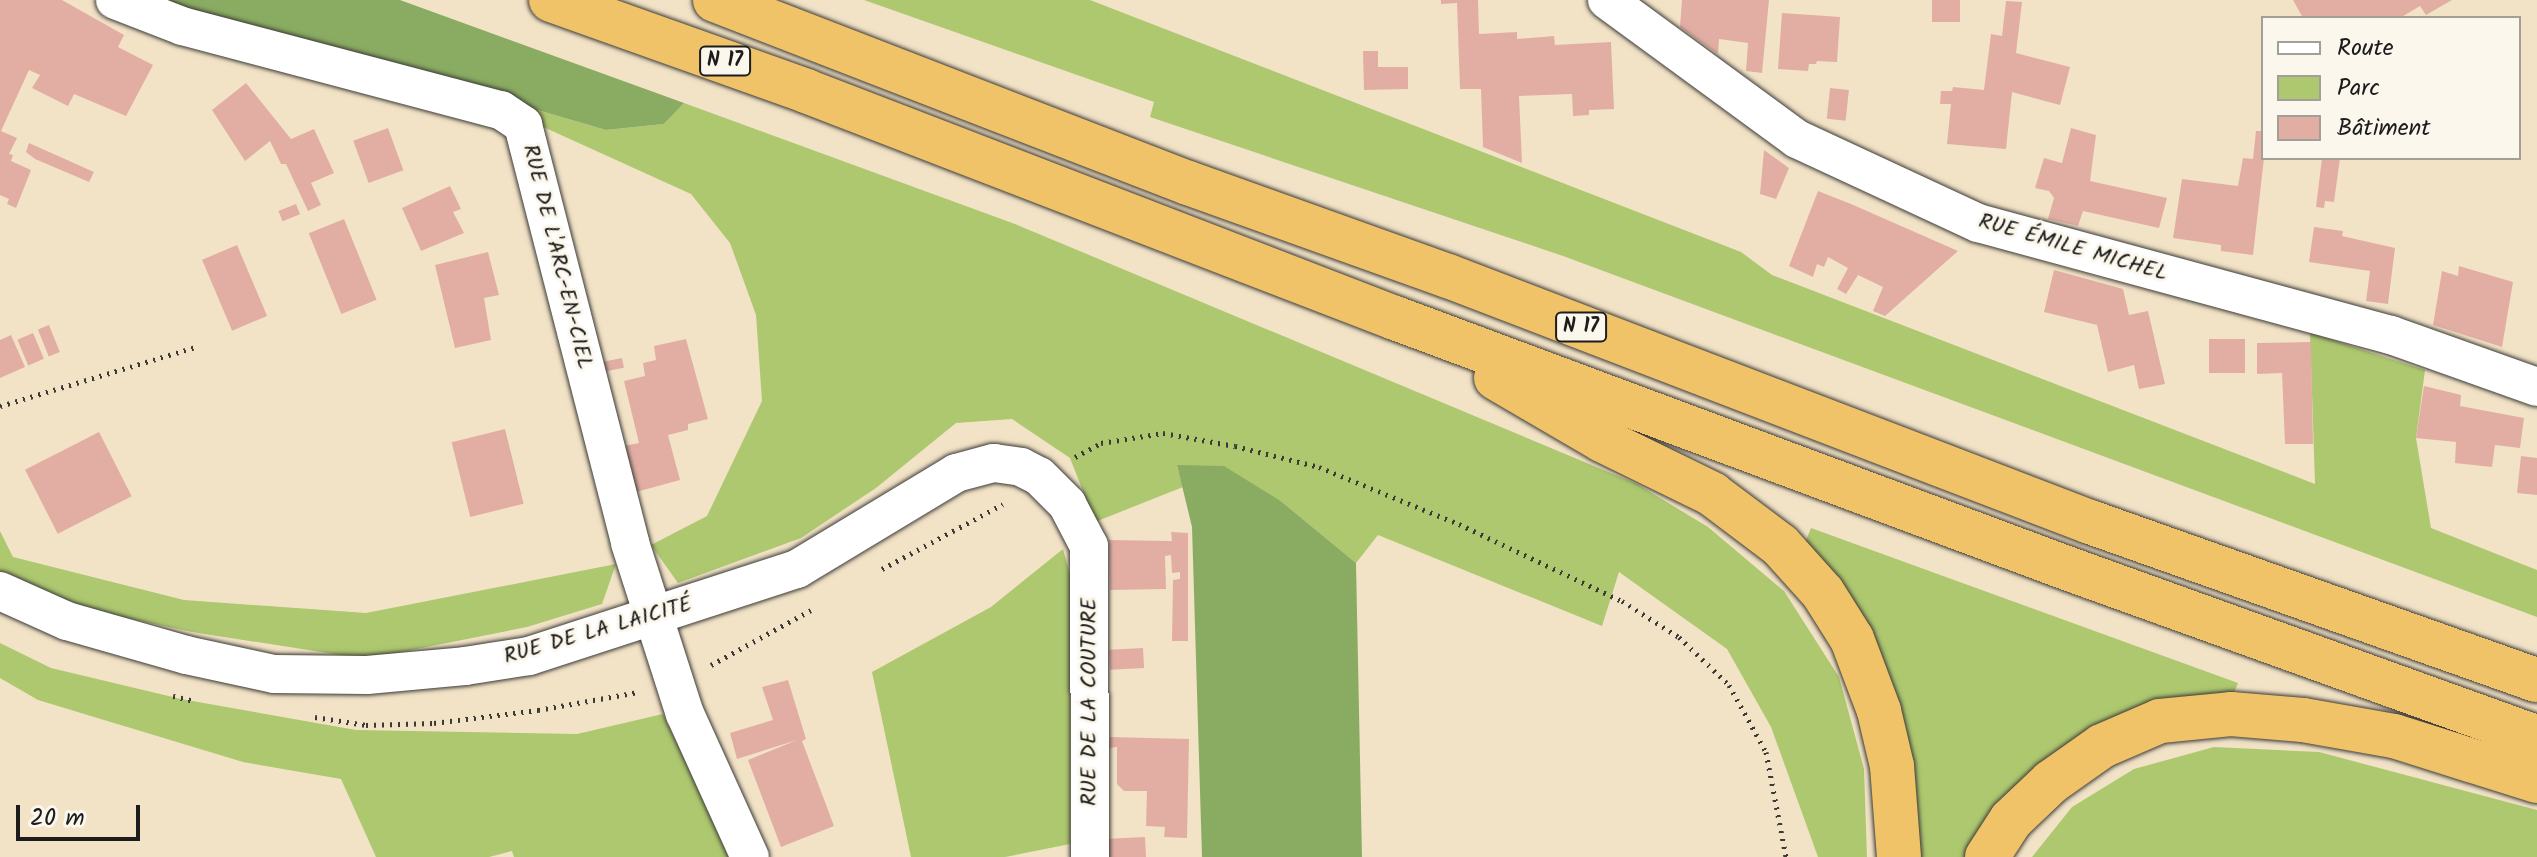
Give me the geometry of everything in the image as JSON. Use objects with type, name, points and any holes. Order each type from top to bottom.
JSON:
[{"type":"highway","name":"N 17","points":[[551,0],[806,91],[1395,318],[2072,570],[2537,737]]},
{"type":"highway","name":"N 17","points":[[715,0],[1188,183],[1448,276],[2090,522],[2537,680]]},
{"type":"highway","points":[[1395,318],[1602,440],[1712,494],[1780,545],[1823,593],[1852,639],[1879,711],[1892,766],[1899,857]]},
{"type":"highway","points":[[2448,649],[2537,647]]},
{"type":"highway","points":[[1987,857],[2011,820],[2051,782],[2102,746],[2160,721],[2231,714],[2303,720],[2394,736],[2537,781]]},
{"type":"street","name":"RUE DE L'ARC-EN-CIEL","points":[[115,0],[182,26],[501,110],[523,125],[622,515],[675,682],[705,763],[750,857]]},
{"type":"street","name":"RUE ÉMILE MICHEL","points":[[1607,0],[1797,139],[1978,223],[2391,335],[2537,387]]},
{"type":"street","name":"RUE DE LA LAICITÉ","points":[[0,591],[67,621],[186,655],[274,674],[367,675],[529,656],[797,569],[956,473],[994,463],[1021,467],[1039,476],[1067,504],[1089,546]]},
{"type":"street","name":"RUE DE LA COUTURE","points":[[1089,546],[1090,857]]},
{"type":"path","points":[[0,406],[195,347]]},
{"type":"path","points":[[876,572],[941,534],[999,507],[1039,476],[1101,443],[1163,433],[1235,446],[1319,467],[1459,524],[1622,601],[1679,637],[1729,685],[1766,752],[1786,857]]},
{"type":"path","points":[[312,717],[366,725],[434,723],[620,697],[675,682],[737,653],[823,602]]},
{"type":"path","points":[[166,694],[196,701]]},
{"type":"green space","points":[[149,0],[400,0],[684,103],[664,124],[606,130],[534,109],[513,97]]},
{"type":"green space","points":[[864,0],[1090,0],[1741,252],[1772,275],[2315,484],[2310,333],[2425,370],[2416,438],[2431,528],[2537,570],[2537,617],[1563,256],[1150,117],[1154,102]]},
{"type":"green space","points":[[684,103],[1015,224],[1637,484],[1708,527],[1784,591],[1839,677],[1864,769],[1867,857],[1818,857],[1771,727],[1727,649],[1619,572],[1602,626],[1378,535],[1356,563],[1282,502],[1177,466],[1183,487],[1095,522],[1070,458],[1012,419],[956,423],[876,488],[801,538],[678,583],[651,545],[707,516],[762,401],[756,315],[730,243],[691,194],[539,125],[534,109],[606,130],[664,124]]},
{"type":"green space","points":[[1177,465],[1224,466],[1282,502],[1356,563],[1362,857],[1202,857],[1192,527]]},
{"type":"green space","points":[[1811,528],[2238,683],[2232,698],[2173,702],[1972,857],[1915,857],[1805,543]]},
{"type":"green space","points":[[0,531],[13,557],[184,600],[366,613],[616,564],[602,604],[527,627],[366,659],[192,632],[66,605],[0,575]]},
{"type":"green space","points":[[1063,549],[1070,575],[1070,844],[1005,857],[911,857],[872,672],[991,607]]},
{"type":"green space","points":[[0,643],[51,668],[181,699],[356,730],[577,734],[663,714],[731,857],[514,857],[512,851],[489,857],[376,857],[341,779],[243,762],[38,700],[0,678]]},
{"type":"green space","points":[[2214,747],[2319,752],[2537,810],[2537,857],[2032,857],[2072,807],[2134,769]]},
{"type":"building","points":[[0,0],[62,0],[124,35],[118,47],[153,65],[126,116],[74,94],[68,106],[32,88],[40,75],[29,70],[1,131],[17,138],[9,154],[13,155],[11,161],[31,170],[16,208],[7,204],[9,199],[0,195]]},
{"type":"building","points":[[1441,0],[1478,0],[1479,34],[1517,32],[1517,39],[1554,36],[1555,45],[1611,42],[1614,109],[1589,110],[1589,115],[1573,116],[1572,94],[1519,96],[1522,163],[1483,147],[1481,89],[1460,89],[1457,3],[1441,4]]},
{"type":"building","points":[[1682,0],[1769,0],[1762,73],[1746,71],[1748,43],[1719,39],[1718,54],[1680,27]]},
{"type":"building","points":[[1932,0],[1960,0],[1960,22],[1932,22]]},
{"type":"building","points":[[2293,0],[2452,0],[2426,15],[2420,6],[2403,16],[2302,16]]},
{"type":"building","points":[[2006,1],[2022,2],[2016,53],[2070,67],[2060,105],[2012,92],[2006,149],[1947,144],[1951,104],[1940,104],[1941,91],[1952,91],[1953,87],[1984,90],[1991,34],[2002,36]]},
{"type":"building","points":[[1782,13],[1840,17],[1837,62],[1817,61],[1816,64],[1809,64],[1808,71],[1778,69]]},
{"type":"building","points":[[1363,51],[1378,51],[1378,67],[1408,67],[1408,89],[1364,90]]},
{"type":"building","points":[[246,83],[291,139],[314,129],[334,173],[311,183],[321,205],[308,211],[286,164],[281,164],[270,141],[245,161],[212,110]]},
{"type":"building","points":[[1830,88],[1849,90],[1846,121],[1827,119]]},
{"type":"building","points":[[388,128],[403,170],[369,183],[353,141]]},
{"type":"building","points":[[2071,128],[2096,135],[2090,181],[2167,198],[2159,228],[2083,211],[2078,226],[2048,219],[2054,198],[2049,191],[2035,188],[2044,158],[2062,163]]},
{"type":"building","points":[[2256,131],[2261,131],[2261,160],[2264,160],[2253,255],[2221,251],[2221,245],[2173,238],[2182,179],[2238,186],[2243,158],[2253,159]]},
{"type":"building","points":[[29,143],[94,172],[89,182],[35,159],[26,152]]},
{"type":"building","points":[[1764,150],[1789,168],[1776,199],[1760,194]]},
{"type":"building","points":[[2322,160],[2340,160],[2334,202],[2325,201],[2324,208],[2316,207]]},
{"type":"building","points":[[450,186],[461,209],[453,212],[464,233],[421,251],[402,208]]},
{"type":"building","points":[[1818,191],[1958,251],[1885,316],[1873,311],[1883,287],[1858,275],[1846,294],[1837,289],[1848,268],[1828,257],[1824,267],[1817,264],[1813,277],[1789,266]]},
{"type":"building","points":[[296,204],[300,214],[283,221],[278,211]]},
{"type":"building","points":[[344,219],[377,300],[341,314],[309,233]]},
{"type":"building","points":[[2314,227],[2343,231],[2342,236],[2395,248],[2388,304],[2366,301],[2370,271],[2309,262]]},
{"type":"building","points":[[237,245],[267,316],[232,331],[202,260]]},
{"type":"building","points":[[488,252],[499,295],[484,298],[491,340],[455,348],[435,265]]},
{"type":"building","points":[[2459,266],[2513,282],[2502,347],[2433,325],[2442,271],[2458,276]]},
{"type":"building","points":[[2054,270],[2123,289],[2129,315],[2148,311],[2165,384],[2139,389],[2134,365],[2108,372],[2097,325],[2044,312]]},
{"type":"building","points":[[49,325],[60,352],[49,356],[38,329]]},
{"type":"building","points":[[33,333],[44,359],[28,365],[17,340]]},
{"type":"building","points":[[11,335],[25,367],[0,378],[0,340]]},
{"type":"building","points":[[686,339],[708,419],[688,424],[688,430],[668,435],[680,480],[636,492],[624,446],[639,443],[624,381],[645,376],[643,363],[656,360],[654,346]]},
{"type":"building","points":[[2209,339],[2245,339],[2245,373],[2209,373]]},
{"type":"building","points":[[2311,342],[2313,444],[2285,444],[2282,373],[2257,374],[2257,343]]},
{"type":"building","points":[[622,358],[624,368],[605,371],[603,362]]},
{"type":"building","points":[[2424,386],[2461,395],[2460,406],[2524,418],[2520,448],[2495,445],[2492,467],[2455,463],[2456,442],[2416,438]]},
{"type":"building","points":[[505,429],[524,504],[470,517],[452,442]]},
{"type":"building","points":[[99,432],[132,496],[58,534],[25,470]]},
{"type":"building","points":[[2521,456],[2537,458],[2537,495],[2517,493]]},
{"type":"building","points":[[1171,532],[1188,533],[1188,641],[1172,641],[1173,580],[1180,579],[1180,572],[1172,573],[1171,555],[1165,556],[1166,589],[1110,590],[1109,540],[1172,541]]},
{"type":"building","points":[[1143,648],[1144,668],[1110,670],[1109,650]]},
{"type":"building","points":[[788,680],[806,739],[802,741],[834,826],[781,847],[748,760],[797,740],[737,759],[730,733],[773,720],[762,687]]},
{"type":"building","points":[[1110,737],[1189,739],[1187,838],[1164,837],[1165,827],[1146,826],[1147,791],[1124,791],[1117,784],[1117,747],[1109,748]]},
{"type":"building","points":[[1145,837],[1146,857],[1101,857],[1100,839]]}]
